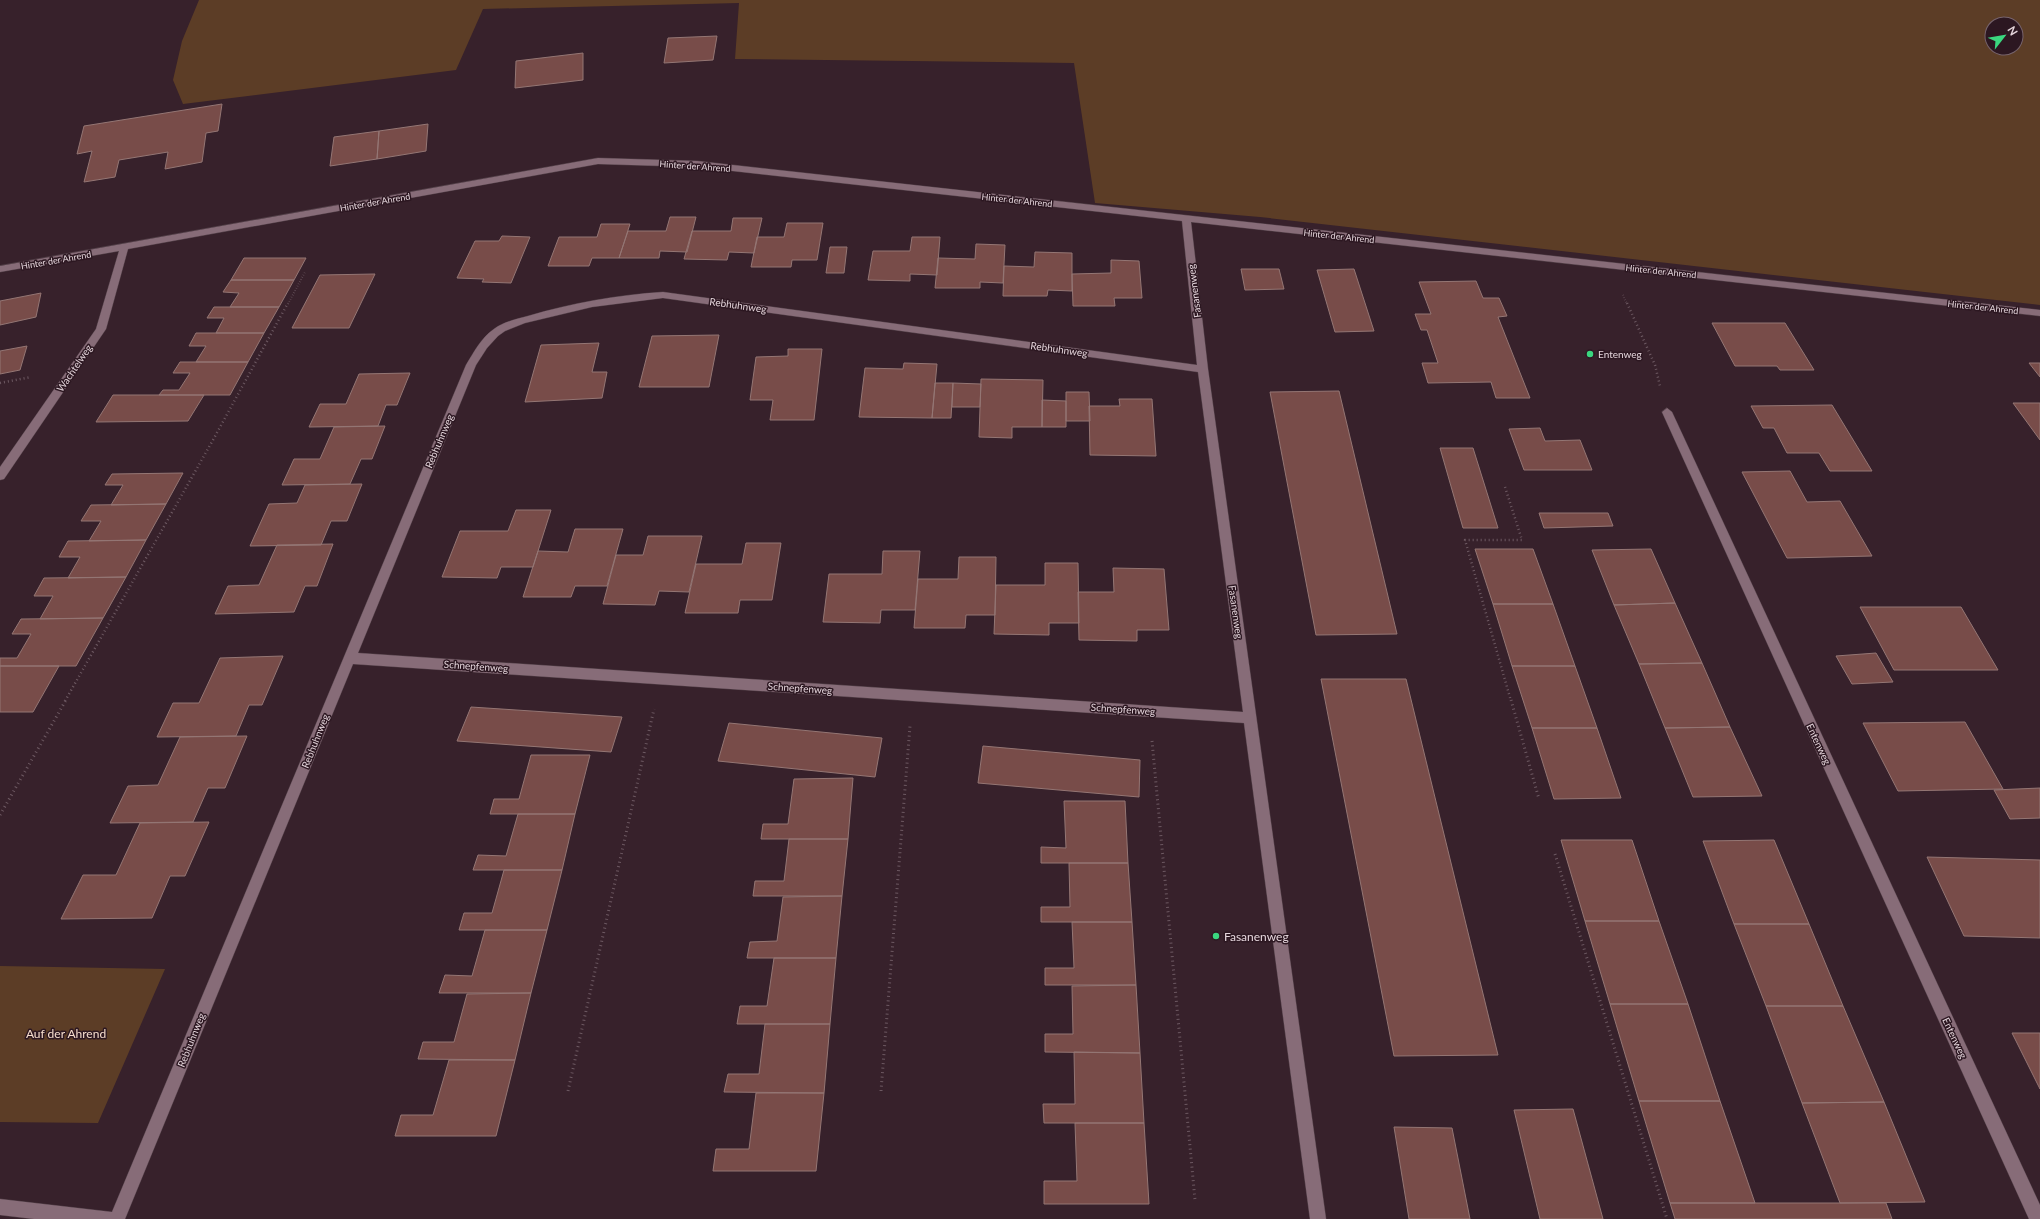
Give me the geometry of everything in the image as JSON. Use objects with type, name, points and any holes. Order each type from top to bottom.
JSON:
[{"type":"street","name":"Hinter der Ahrend","points":[[0,270],[598,161],[697,164],[2040,313]]},
{"type":"street","name":"Fasanenweg","points":[[1186,219],[1203,369],[1318,1219]]},
{"type":"street","name":"Wachtelweg","points":[[0,476],[101,330],[124,248]]},
{"type":"street","name":"Rebhuhnweg","points":[[117,1219],[471,365],[488,338],[501,329],[537,316],[632,297],[663,295],[1203,369]]},
{"type":"street","name":"Entenweg","points":[[1667,412],[2038,1219]]},
{"type":"street","name":"Schnepfenweg","points":[[349,658],[1250,718]]},
{"type":"street","points":[[0,1207],[108,1219]]},
{"type":"path","points":[[1609,266],[1655,365],[1667,412]]},
{"type":"path","points":[[0,815],[213,440],[305,272]]},
{"type":"path","points":[[1505,486],[1522,540],[1465,540],[1539,799]]},
{"type":"path","points":[[568,1091],[661,678]]},
{"type":"path","points":[[881,1091],[913,696]]},
{"type":"path","points":[[1149,711],[1195,1200]]},
{"type":"path","points":[[1555,854],[1667,1219]]},
{"type":"green space","points":[[199,0],[2040,0],[2040,305],[1260,217],[1095,203],[1074,63],[735,59],[739,3],[483,9],[456,70],[183,104],[173,80],[182,41]]},
{"type":"green space","name":"Auf der Ahrend","points":[[0,966],[165,969],[98,1123],[0,1122]]},
{"type":"building","points":[[717,36],[713,60],[664,63],[668,38]]},
{"type":"building","points":[[583,53],[583,80],[515,88],[516,61]]},
{"type":"building","points":[[222,104],[218,131],[206,133],[202,162],[165,169],[168,152],[119,160],[115,177],[84,182],[92,151],[77,154],[84,126]]},
{"type":"building","points":[[428,124],[426,151],[377,159],[379,131]]},
{"type":"building","points":[[379,131],[377,159],[330,166],[334,137]]},
{"type":"building","points":[[670,217],[696,217],[687,252],[660,251],[659,258],[619,258],[628,231],[666,231]]},
{"type":"building","points":[[733,218],[762,218],[754,253],[729,252],[727,260],[684,259],[692,231],[731,231]]},
{"type":"building","points":[[787,223],[823,223],[817,260],[792,260],[791,267],[751,267],[757,237],[784,237]]},
{"type":"building","points":[[601,224],[630,224],[619,258],[592,258],[589,266],[548,266],[559,237],[597,237]]},
{"type":"building","points":[[502,236],[530,237],[511,283],[482,282],[484,279],[457,278],[475,241],[499,241]]},
{"type":"building","points":[[912,237],[940,237],[937,275],[910,274],[910,281],[868,280],[873,251],[910,251]]},
{"type":"building","points":[[976,244],[1005,245],[1003,283],[980,282],[980,288],[935,288],[938,258],[975,259]]},
{"type":"building","points":[[830,247],[847,247],[844,273],[826,273]]},
{"type":"building","points":[[1035,252],[1072,253],[1072,291],[1048,290],[1047,296],[1003,296],[1004,266],[1034,267]]},
{"type":"building","points":[[244,258],[306,258],[294,280],[231,280]]},
{"type":"building","points":[[1111,260],[1139,261],[1142,298],[1114,298],[1115,306],[1073,306],[1072,274],[1111,273]]},
{"type":"building","points":[[1241,269],[1279,269],[1284,289],[1245,290]]},
{"type":"building","points":[[1354,269],[1374,331],[1335,332],[1317,270]]},
{"type":"building","points":[[375,274],[349,328],[292,328],[320,275]]},
{"type":"building","points":[[231,280],[294,280],[279,307],[230,307],[239,293],[223,292]]},
{"type":"building","points":[[1476,281],[1483,298],[1499,298],[1507,316],[1498,317],[1530,398],[1496,398],[1491,382],[1428,383],[1422,363],[1438,363],[1427,330],[1421,330],[1415,314],[1431,314],[1419,282]]},
{"type":"building","points":[[41,293],[36,317],[0,325],[0,301]]},
{"type":"building","points":[[214,307],[279,307],[264,333],[216,333],[224,318],[207,318]]},
{"type":"building","points":[[1712,323],[1785,323],[1814,370],[1780,370],[1777,366],[1735,366]]},
{"type":"building","points":[[196,333],[264,333],[248,362],[196,362],[206,346],[189,346]]},
{"type":"building","points":[[719,335],[709,387],[639,387],[652,336]]},
{"type":"building","points":[[599,343],[592,372],[607,372],[602,398],[525,402],[541,345]]},
{"type":"building","points":[[27,346],[20,370],[0,374],[0,351]]},
{"type":"building","points":[[788,349],[822,349],[814,420],[770,420],[773,400],[750,400],[756,357],[788,356]]},
{"type":"building","points":[[180,362],[248,362],[230,395],[159,395],[163,390],[179,390],[190,373],[173,373]]},
{"type":"building","points":[[904,363],[937,364],[932,418],[859,417],[865,368],[903,369]]},
{"type":"building","points":[[2029,363],[2040,363],[2040,377]]},
{"type":"building","points":[[410,373],[397,405],[386,405],[378,426],[309,427],[320,404],[346,404],[359,374]]},
{"type":"building","points":[[981,379],[1043,380],[1042,427],[1012,427],[1012,438],[979,437]]},
{"type":"building","points":[[935,383],[953,383],[951,418],[932,418]]},
{"type":"building","points":[[953,383],[981,384],[980,407],[952,407]]},
{"type":"building","points":[[1339,391],[1397,634],[1316,635],[1270,392]]},
{"type":"building","points":[[1066,392],[1089,392],[1090,421],[1066,421]]},
{"type":"building","points":[[113,395],[204,395],[188,421],[96,422]]},
{"type":"building","points":[[1119,399],[1152,399],[1156,456],[1090,455],[1089,406],[1120,406]]},
{"type":"building","points":[[1042,400],[1066,401],[1066,427],[1042,427]]},
{"type":"building","points":[[2013,403],[2040,403],[2040,440]]},
{"type":"building","points":[[1832,405],[1872,471],[1830,471],[1819,453],[1787,453],[1774,428],[1763,428],[1751,406]]},
{"type":"building","points":[[385,426],[372,459],[361,459],[350,484],[282,485],[294,459],[320,459],[334,427]]},
{"type":"building","points":[[1540,428],[1545,441],[1580,440],[1592,470],[1524,470],[1509,429]]},
{"type":"building","points":[[1440,448],[1473,448],[1498,528],[1463,528]]},
{"type":"building","points":[[1790,471],[1807,502],[1840,501],[1872,556],[1787,558],[1742,472]]},
{"type":"building","points":[[183,473],[166,504],[111,505],[123,485],[105,485],[112,474]]},
{"type":"building","points":[[362,484],[347,521],[331,521],[321,545],[250,546],[269,504],[297,503],[305,485]]},
{"type":"building","points":[[166,504],[146,540],[89,541],[101,521],[81,521],[91,505]]},
{"type":"building","points":[[516,510],[551,510],[533,567],[501,567],[497,578],[442,577],[460,531],[508,531]]},
{"type":"building","points":[[1539,513],[1608,513],[1613,526],[1544,528]]},
{"type":"building","points":[[575,529],[623,529],[607,586],[575,586],[571,597],[523,597],[538,551],[568,552]]},
{"type":"building","points":[[648,536],[702,536],[689,592],[659,591],[655,605],[603,604],[616,555],[643,555]]},
{"type":"building","points":[[146,540],[126,577],[68,578],[80,557],[59,557],[68,541]]},
{"type":"building","points":[[746,543],[781,543],[772,600],[740,600],[738,613],[685,613],[696,564],[742,564]]},
{"type":"building","points":[[333,544],[317,586],[305,586],[294,612],[215,614],[228,586],[259,585],[277,545]]},
{"type":"building","points":[[1475,549],[1533,549],[1553,604],[1493,604]]},
{"type":"building","points":[[1651,549],[1675,603],[1614,605],[1592,550]]},
{"type":"building","points":[[883,551],[920,551],[915,610],[881,610],[880,623],[823,622],[829,574],[882,574]]},
{"type":"building","points":[[959,557],[996,557],[995,615],[966,615],[965,628],[914,628],[918,579],[958,579]]},
{"type":"building","points":[[1045,563],[1078,563],[1079,623],[1049,623],[1049,635],[994,634],[996,585],[1045,585]]},
{"type":"building","points":[[1113,568],[1164,569],[1169,630],[1137,630],[1137,641],[1079,640],[1078,592],[1114,592]]},
{"type":"building","points":[[126,577],[103,618],[40,619],[53,596],[34,596],[44,578]]},
{"type":"building","points":[[1675,603],[1702,663],[1639,664],[1614,605]]},
{"type":"building","points":[[1493,604],[1553,604],[1575,666],[1512,666]]},
{"type":"building","points":[[1860,607],[1961,607],[1998,670],[1894,670]]},
{"type":"building","points":[[103,618],[76,666],[0,666],[0,658],[17,658],[31,634],[12,634],[21,619]]},
{"type":"building","points":[[1876,653],[1893,682],[1852,684],[1836,656]]},
{"type":"building","points":[[283,656],[262,705],[249,705],[236,736],[157,737],[173,703],[199,703],[220,658]]},
{"type":"building","points":[[1702,663],[1730,727],[1665,728],[1639,664]]},
{"type":"building","points":[[0,666],[59,666],[33,712],[0,712]]},
{"type":"building","points":[[1512,666],[1575,666],[1597,728],[1532,728]]},
{"type":"building","points":[[1321,679],[1406,679],[1498,1055],[1394,1056]]},
{"type":"building","points":[[471,707],[622,717],[611,752],[457,741]]},
{"type":"building","points":[[1965,722],[2003,789],[1898,791],[1863,723]]},
{"type":"building","points":[[729,723],[882,738],[875,777],[718,761]]},
{"type":"building","points":[[1730,727],[1762,796],[1693,797],[1665,728]]},
{"type":"building","points":[[1532,728],[1597,728],[1621,798],[1554,799]]},
{"type":"building","points":[[247,736],[225,788],[208,788],[193,822],[110,823],[128,786],[158,785],[180,737]]},
{"type":"building","points":[[983,746],[1140,760],[1139,797],[978,783]]},
{"type":"building","points":[[531,755],[590,755],[575,814],[490,814],[494,799],[519,799]]},
{"type":"building","points":[[853,778],[848,839],[761,839],[763,824],[788,824],[794,779]]},
{"type":"building","points":[[2040,788],[2040,818],[2010,819],[1994,790]]},
{"type":"building","points":[[1064,801],[1125,801],[1128,863],[1041,863],[1041,847],[1066,848]]},
{"type":"building","points":[[518,814],[575,814],[562,870],[473,870],[478,855],[506,856]]},
{"type":"building","points":[[209,822],[185,876],[170,876],[152,918],[61,919],[83,875],[116,875],[140,823]]},
{"type":"building","points":[[789,839],[848,839],[842,896],[753,896],[755,881],[784,881]]},
{"type":"building","points":[[1561,840],[1632,840],[1659,921],[1585,921]]},
{"type":"building","points":[[1774,840],[1809,924],[1734,924],[1703,841]]},
{"type":"building","points":[[1927,857],[2040,860],[2040,938],[1964,936]]},
{"type":"building","points":[[1069,863],[1128,863],[1132,922],[1041,922],[1041,907],[1070,907]]},
{"type":"building","points":[[504,870],[562,870],[547,930],[459,930],[464,913],[492,913]]},
{"type":"building","points":[[842,896],[836,958],[747,958],[750,942],[777,941],[783,897]]},
{"type":"building","points":[[1585,921],[1659,921],[1688,1004],[1610,1004]]},
{"type":"building","points":[[1072,922],[1132,922],[1136,985],[1045,985],[1045,968],[1074,968]]},
{"type":"building","points":[[1734,924],[1809,924],[1843,1006],[1766,1006]]},
{"type":"building","points":[[485,930],[547,930],[531,993],[439,993],[445,975],[472,976]]},
{"type":"building","points":[[774,958],[836,958],[830,1024],[737,1024],[740,1006],[767,1006]]},
{"type":"building","points":[[1136,985],[1140,1053],[1045,1052],[1045,1034],[1073,1034],[1072,986]]},
{"type":"building","points":[[531,993],[515,1060],[418,1059],[423,1042],[454,1042],[467,994]]},
{"type":"building","points":[[1610,1004],[1688,1004],[1720,1101],[1639,1101]]},
{"type":"building","points":[[1766,1006],[1843,1006],[1884,1102],[1802,1103]]},
{"type":"building","points":[[765,1024],[830,1024],[824,1093],[724,1092],[728,1074],[759,1074]]},
{"type":"building","points":[[2012,1033],[2040,1033],[2040,1089]]},
{"type":"building","points":[[1074,1052],[1140,1053],[1144,1123],[1044,1123],[1043,1104],[1075,1104]]},
{"type":"building","points":[[449,1060],[515,1060],[496,1136],[395,1136],[401,1115],[433,1115]]},
{"type":"building","points":[[756,1093],[824,1093],[816,1171],[713,1171],[716,1149],[749,1149]]},
{"type":"building","points":[[1639,1101],[1720,1101],[1755,1203],[1670,1203]]},
{"type":"building","points":[[1884,1102],[1925,1202],[1840,1203],[1802,1103]]},
{"type":"building","points":[[1573,1109],[1603,1219],[1540,1219],[1514,1110]]},
{"type":"building","points":[[1075,1123],[1144,1123],[1149,1204],[1044,1204],[1044,1181],[1077,1181]]},
{"type":"building","points":[[1394,1127],[1452,1128],[1470,1219],[1409,1219]]},
{"type":"building","points":[[1670,1203],[1886,1203],[1892,1219],[1675,1219]]},
{"type":"place","name":"Entenweg","points":[[1590,354]]},
{"type":"place","name":"Fasanenweg","points":[[1216,936]]}]
